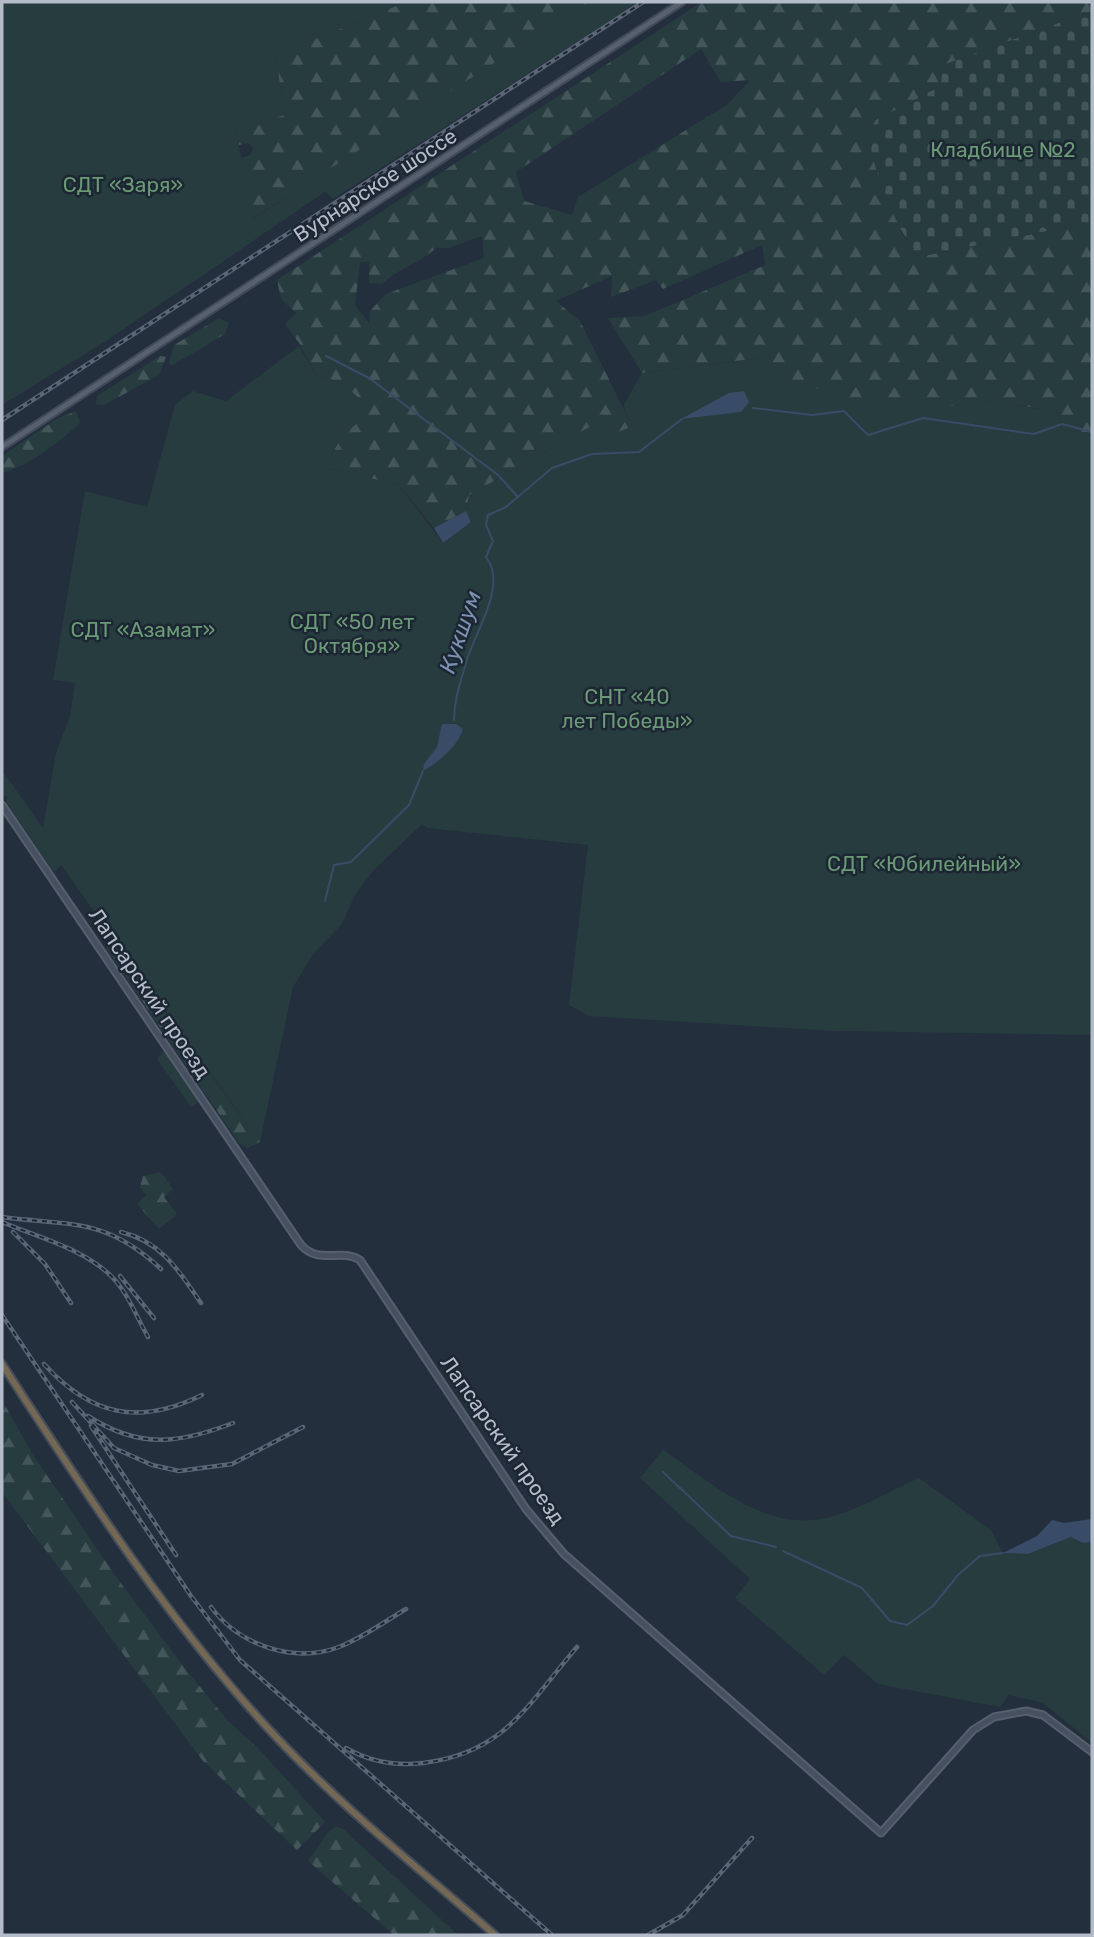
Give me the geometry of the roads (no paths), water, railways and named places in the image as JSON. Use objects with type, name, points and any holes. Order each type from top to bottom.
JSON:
[{"type":"highway","points":[[2,1364],[126,1553],[218,1671],[318,1779],[495,1935]]},
{"type":"main road","name":"Вурнарское шоссе","points":[[2,447],[682,2]]},
{"type":"street","name":"Лапсарский проезд","points":[[2,805],[301,1245],[318,1257],[351,1256],[360,1260],[526,1509],[564,1554],[881,1833],[973,1730],[994,1717],[1026,1711],[1042,1715],[1092,1752]]},
{"type":"water","points":[[744,391],[749,402],[741,412],[681,419],[729,393]]},
{"type":"water","points":[[466,511],[471,522],[443,543],[434,528]]},
{"type":"water","points":[[442,724],[456,724],[463,729],[457,742],[447,753],[423,771],[424,764],[437,747]]},
{"type":"water","points":[[1092,1519],[1092,1542],[1083,1543],[1071,1537],[1028,1554],[1003,1553],[1037,1536],[1052,1520],[1064,1523]]},
{"type":"waterway","points":[[326,356],[369,378],[498,475],[517,496]]},
{"type":"waterway","name":"Кукшум","points":[[753,408],[812,415],[844,411],[868,435],[923,418],[1034,434],[1062,424],[1092,432]]},
{"type":"waterway","name":"Кукшум","points":[[454,720],[456,699],[465,666],[491,596],[492,569],[486,557],[493,541],[486,525],[488,515],[506,507],[552,468],[592,454],[639,452],[682,419]]},
{"type":"waterway","points":[[325,901],[334,865],[351,862],[409,805],[423,771]]},
{"type":"waterway","points":[[663,1472],[731,1536],[776,1547]]},
{"type":"waterway","points":[[783,1551],[862,1588],[890,1621],[907,1625],[933,1606],[958,1575],[980,1556],[1003,1553]]},
{"type":"railway","points":[[2,420],[643,2]]},
{"type":"railway","points":[[2,1217],[68,1224],[104,1232],[141,1252],[161,1269]]},
{"type":"railway","points":[[2,1222],[75,1251],[101,1267],[123,1290],[148,1337]]},
{"type":"railway","points":[[13,1232],[45,1264],[71,1303]]},
{"type":"railway","points":[[121,1232],[159,1250],[177,1269],[201,1303]]},
{"type":"railway","points":[[120,1276],[154,1318]]},
{"type":"railway","points":[[2,1315],[191,1596],[240,1660],[552,1935]]},
{"type":"railway","points":[[44,1364],[80,1395],[117,1411],[157,1411],[202,1395]]},
{"type":"railway","points":[[72,1402],[114,1448],[152,1465],[179,1471],[232,1464],[303,1427]]},
{"type":"railway","points":[[88,1416],[125,1434],[159,1440],[195,1435],[233,1423]]},
{"type":"railway","points":[[91,1426],[176,1555]]},
{"type":"railway","points":[[211,1607],[236,1632],[252,1641],[268,1648],[304,1653],[339,1647],[406,1609]]},
{"type":"railway","points":[[346,1748],[374,1760],[403,1764],[451,1758],[475,1749],[512,1723],[577,1647]]},
{"type":"railway","points":[[648,1935],[683,1915],[752,1838]]},
{"type":"park label","name":"Кладбище №2","points":[[1003,149]]},
{"type":"park label","name":"СДТ «Заря»","points":[[123,184]]},
{"type":"park label","name":"СДТ «Азамат»","points":[[143,629]]},
{"type":"park label","name":"СДТ «50 лет Октября»","points":[[352,633]]},
{"type":"park label","name":"СНТ «40 лет Победы»","points":[[627,708]]},
{"type":"park label","name":"СДТ «Юбилейный»","points":[[924,863]]}]
